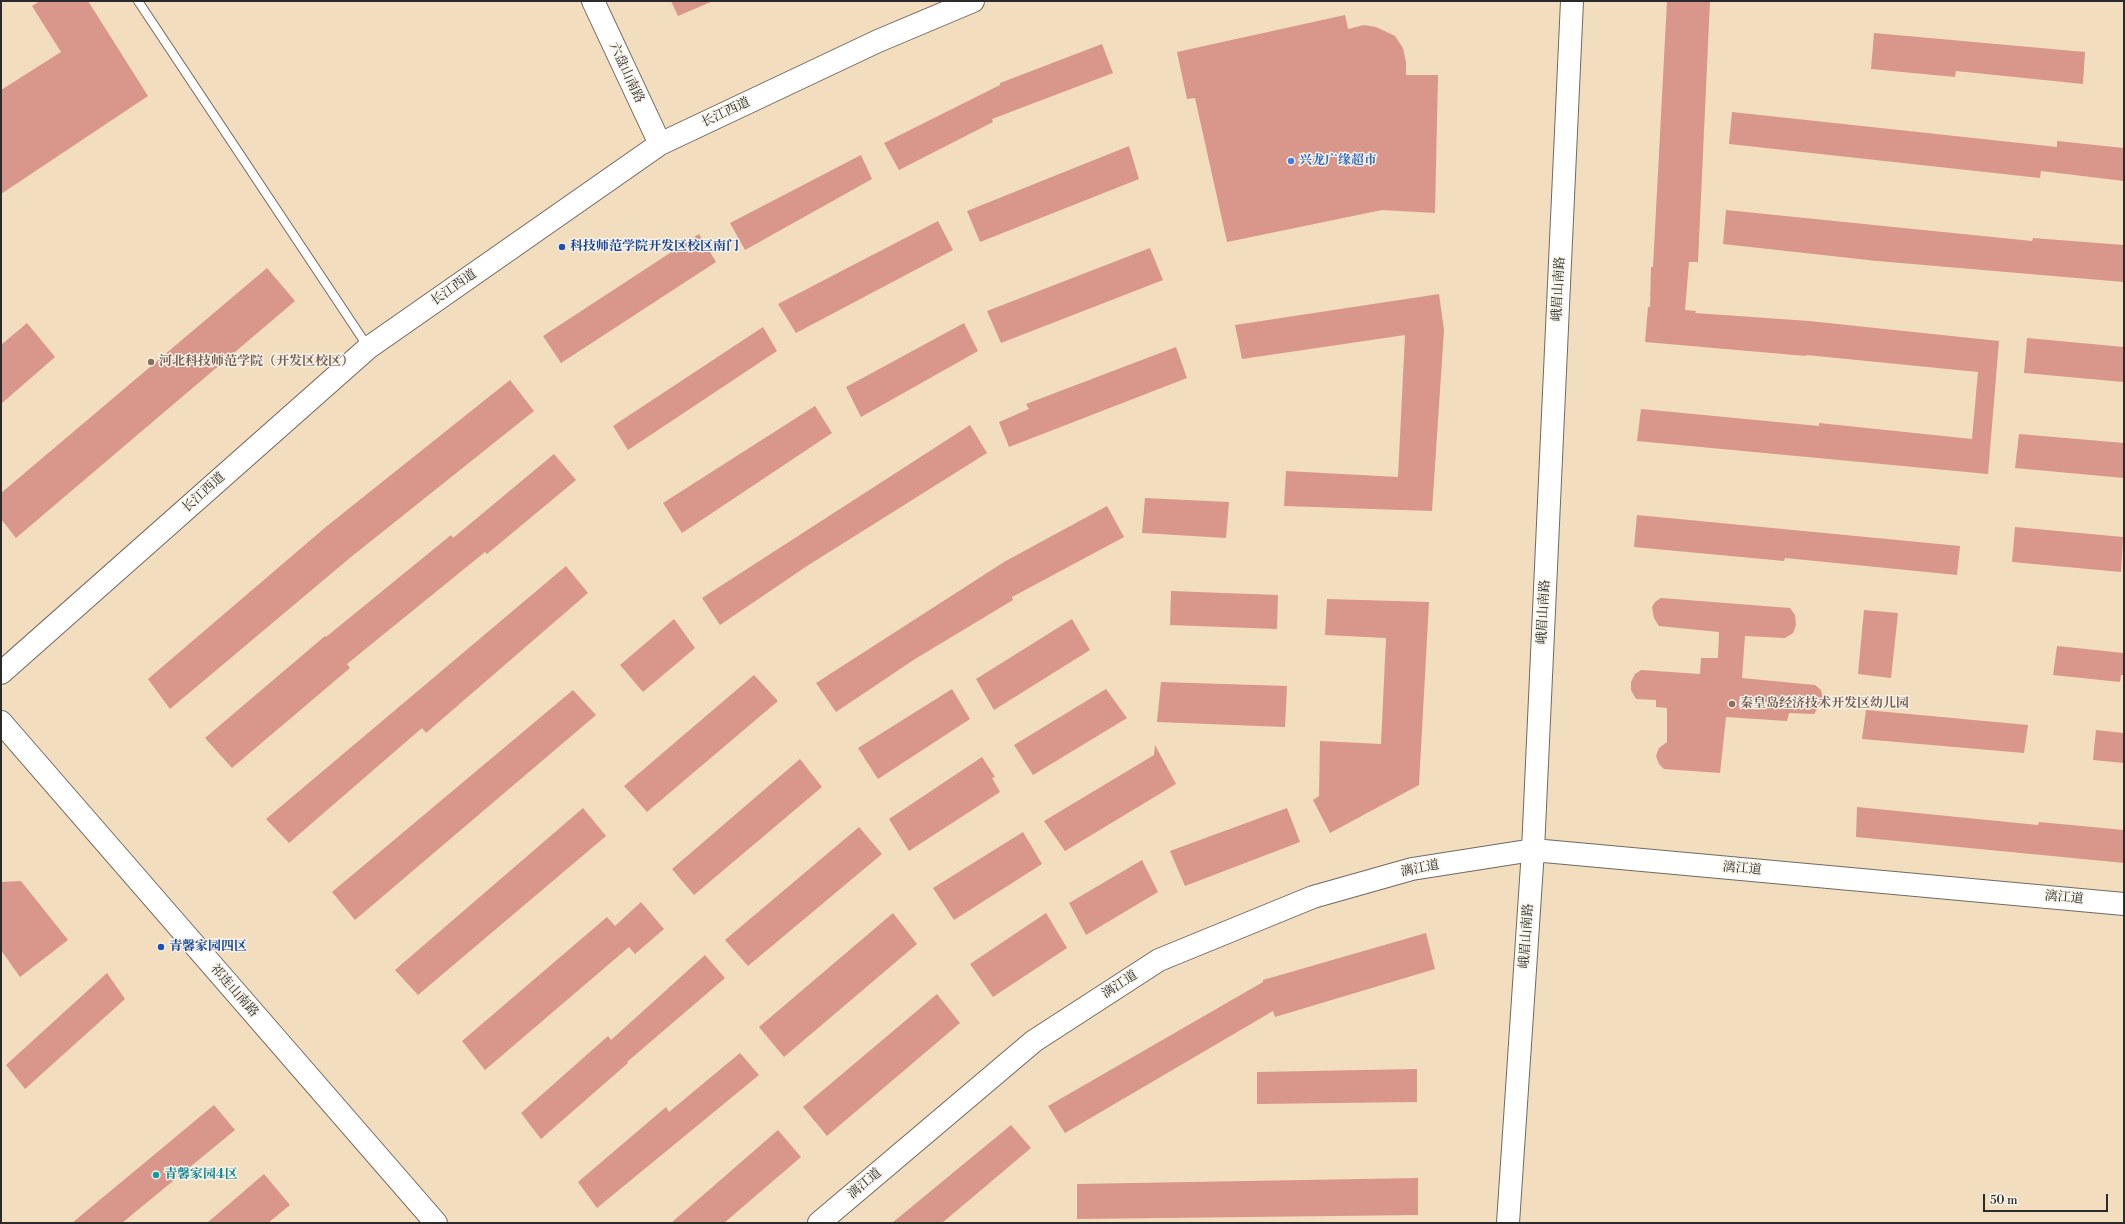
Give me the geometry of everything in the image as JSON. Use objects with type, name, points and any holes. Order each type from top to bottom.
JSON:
[{"type":"street","name":"六盘山南路","points":[[593,1],[660,144]]},
{"type":"street","name":"长江西道","points":[[1,673],[368,348],[660,144],[878,40],[973,1]]},
{"type":"street","name":"峨眉山南路","points":[[1508,1223],[1533,850],[1572,1]]},
{"type":"street","name":"祁连山南路","points":[[1,722],[436,1223]]},
{"type":"street","name":"漓江道","points":[[819,1223],[1034,1041],[1159,960],[1313,897],[1412,869],[1533,850],[2124,904]]},
{"type":"lane","points":[[138,1],[368,348]]},
{"type":"building","points":[[40,1],[88,1],[148,96],[1,194],[1,90],[61,52],[32,6]]},
{"type":"building","points":[[671,1],[713,1],[678,16]]},
{"type":"building","points":[[1667,1],[1710,1],[1698,262],[1689,262],[1685,310],[1696,311],[1695,313],[1809,321],[1999,341],[1988,474],[1637,441],[1641,409],[1819,426],[1819,423],[1972,439],[1978,372],[1806,355],[1645,342],[1648,307],[1650,307],[1651,267],[1653,267]]},
{"type":"building","points":[[1345,15],[1348,29],[1364,25],[1376,27],[1395,36],[1403,48],[1406,62],[1406,75],[1438,75],[1435,213],[1382,210],[1227,242],[1195,98],[1187,99],[1177,52]]},
{"type":"building","points":[[1874,33],[2085,52],[2083,84],[1956,71],[1955,77],[1871,69]]},
{"type":"building","points":[[1102,44],[1113,73],[992,119],[993,122],[899,170],[884,143],[1000,85],[1000,83]]},
{"type":"building","points":[[1732,112],[2057,147],[2057,141],[2124,148],[2124,181],[2041,171],[2040,178],[1729,144]]},
{"type":"building","points":[[1129,146],[1139,179],[980,242],[967,211]]},
{"type":"building","points":[[861,155],[872,179],[745,250],[730,223]]},
{"type":"building","points":[[1726,210],[2032,241],[2033,238],[2124,245],[2124,282],[1877,261],[1723,244]]},
{"type":"building","points":[[938,221],[953,250],[796,333],[778,304]]},
{"type":"building","points":[[699,234],[716,262],[561,363],[543,336]]},
{"type":"building","points":[[1150,248],[1163,280],[1001,343],[987,311]]},
{"type":"building","points":[[267,268],[295,301],[16,538],[1,519],[1,493]]},
{"type":"building","points":[[1439,294],[1444,330],[1432,511],[1284,506],[1286,471],[1398,477],[1405,335],[1242,359],[1235,325]]},
{"type":"building","points":[[27,323],[55,357],[1,404],[1,345]]},
{"type":"building","points":[[964,323],[978,351],[861,417],[846,387]]},
{"type":"building","points":[[763,327],[777,351],[628,450],[613,426]]},
{"type":"building","points":[[2027,338],[2124,347],[2124,382],[2024,373]]},
{"type":"building","points":[[1176,347],[1187,378],[1009,447],[999,422],[1029,409],[1026,404]]},
{"type":"building","points":[[510,380],[534,411],[351,557],[170,709],[148,679],[327,526]]},
{"type":"building","points":[[815,406],[832,433],[682,533],[663,503]]},
{"type":"building","points":[[970,425],[987,453],[807,566],[720,625],[702,598]]},
{"type":"building","points":[[2019,434],[2124,443],[2124,478],[2015,468]]},
{"type":"building","points":[[554,454],[576,480],[487,554],[485,552],[347,664],[350,668],[232,768],[205,738],[325,636],[326,637],[451,535],[453,538]]},
{"type":"building","points":[[1145,498],[1229,502],[1226,538],[1142,533]]},
{"type":"building","points":[[1107,506],[1124,537],[1012,597],[1013,600],[915,659],[836,712],[816,683],[1004,562]]},
{"type":"building","points":[[1637,515],[1960,546],[1957,575],[1785,558],[1784,561],[1634,547]]},
{"type":"building","points":[[2015,527],[2123,537],[2121,572],[2012,562]]},
{"type":"building","points":[[566,566],[588,593],[426,733],[422,728],[289,843],[266,819]]},
{"type":"building","points":[[1171,591],[1278,595],[1277,629],[1170,625]]},
{"type":"building","points":[[1661,598],[1790,608],[1795,615],[1796,625],[1793,633],[1785,638],[1745,636],[1742,678],[1815,685],[1821,690],[1823,698],[1814,714],[1789,713],[1787,721],[1726,717],[1720,773],[1664,769],[1659,764],[1656,756],[1659,748],[1667,742],[1667,708],[1656,707],[1656,700],[1636,699],[1631,690],[1631,682],[1635,674],[1641,670],[1700,674],[1701,658],[1718,658],[1719,632],[1659,626],[1654,618],[1652,607],[1655,602]]},
{"type":"building","points":[[1327,599],[1429,602],[1419,785],[1330,833],[1313,800],[1319,796],[1320,741],[1381,744],[1386,638],[1325,635]]},
{"type":"building","points":[[1864,610],[1898,613],[1891,678],[1858,674]]},
{"type":"building","points":[[674,619],[695,648],[643,692],[620,665]]},
{"type":"building","points":[[1072,619],[1090,650],[994,710],[976,679]]},
{"type":"building","points":[[2057,646],[2124,653],[2124,675],[2121,675],[2120,682],[2053,675]]},
{"type":"building","points":[[754,675],[778,701],[647,812],[624,786]]},
{"type":"building","points":[[1161,682],[1287,686],[1285,727],[1157,722]]},
{"type":"building","points":[[952,689],[970,719],[878,779],[858,748]]},
{"type":"building","points":[[1106,689],[1127,718],[1033,775],[1014,745]]},
{"type":"building","points":[[573,690],[596,715],[355,920],[332,892]]},
{"type":"building","points":[[1866,710],[2028,725],[2024,753],[1862,739]]},
{"type":"building","points":[[2096,730],[2124,733],[2124,763],[2093,760]]},
{"type":"building","points":[[1155,745],[1176,784],[1065,851],[1044,821],[1154,755]]},
{"type":"building","points":[[982,757],[995,777],[992,778],[1000,792],[909,851],[889,819]]},
{"type":"building","points":[[800,759],[822,787],[694,895],[672,869]]},
{"type":"building","points":[[1857,807],[2038,825],[2039,822],[2124,830],[2124,863],[1856,837]]},
{"type":"building","points":[[583,808],[606,836],[418,995],[395,970]]},
{"type":"building","points":[[1287,808],[1300,842],[1185,886],[1170,851]]},
{"type":"building","points":[[859,827],[882,854],[748,966],[725,940]]},
{"type":"building","points":[[1023,832],[1042,864],[954,920],[933,888]]},
{"type":"building","points":[[1142,860],[1158,892],[1086,935],[1069,903]]},
{"type":"building","points":[[21,881],[68,940],[20,977],[1,950],[1,882]]},
{"type":"building","points":[[641,902],[664,929],[635,954],[629,947],[485,1070],[462,1041],[607,917],[615,926]]},
{"type":"building","points":[[893,913],[917,944],[784,1057],[759,1027]]},
{"type":"building","points":[[1046,913],[1067,948],[993,997],[970,964]]},
{"type":"building","points":[[1426,933],[1435,969],[1275,1017],[1273,1011],[1065,1133],[1048,1106],[1263,982],[1263,980]]},
{"type":"building","points":[[705,955],[725,978],[627,1062],[628,1063],[541,1139],[521,1113],[608,1036],[611,1040]]},
{"type":"building","points":[[107,973],[125,999],[25,1089],[6,1065]]},
{"type":"building","points":[[937,994],[960,1023],[827,1136],[803,1107]]},
{"type":"building","points":[[740,1053],[759,1075],[597,1208],[578,1182],[666,1107],[669,1112]]},
{"type":"building","points":[[1417,1069],[1417,1102],[1257,1104],[1257,1072]]},
{"type":"building","name":"青馨家园4区","points":[[214,1105],[235,1130],[122,1223],[72,1223]]},
{"type":"building","points":[[1011,1125],[1031,1148],[942,1223],[892,1223]]},
{"type":"building","points":[[778,1130],[801,1157],[724,1223],[671,1223]]},
{"type":"building","name":"青馨家园4区","points":[[264,1174],[290,1205],[268,1223],[207,1223]]},
{"type":"building","points":[[1418,1178],[1418,1215],[1077,1219],[1077,1184]]},
{"type":"place","name":"兴龙广缘超市","points":[[1291,161]]},
{"type":"place","name":"科技师范学院开发区校区南门","points":[[562,247]]},
{"type":"place","name":"河北科技师范学院（开发区校区）","points":[[151,362]]},
{"type":"place","name":"秦皇岛经济技术开发区幼儿园","points":[[1732,704]]},
{"type":"place","name":"青馨家园四区","points":[[161,947]]},
{"type":"place","name":"青馨家园4区","points":[[156,1175]]}]
